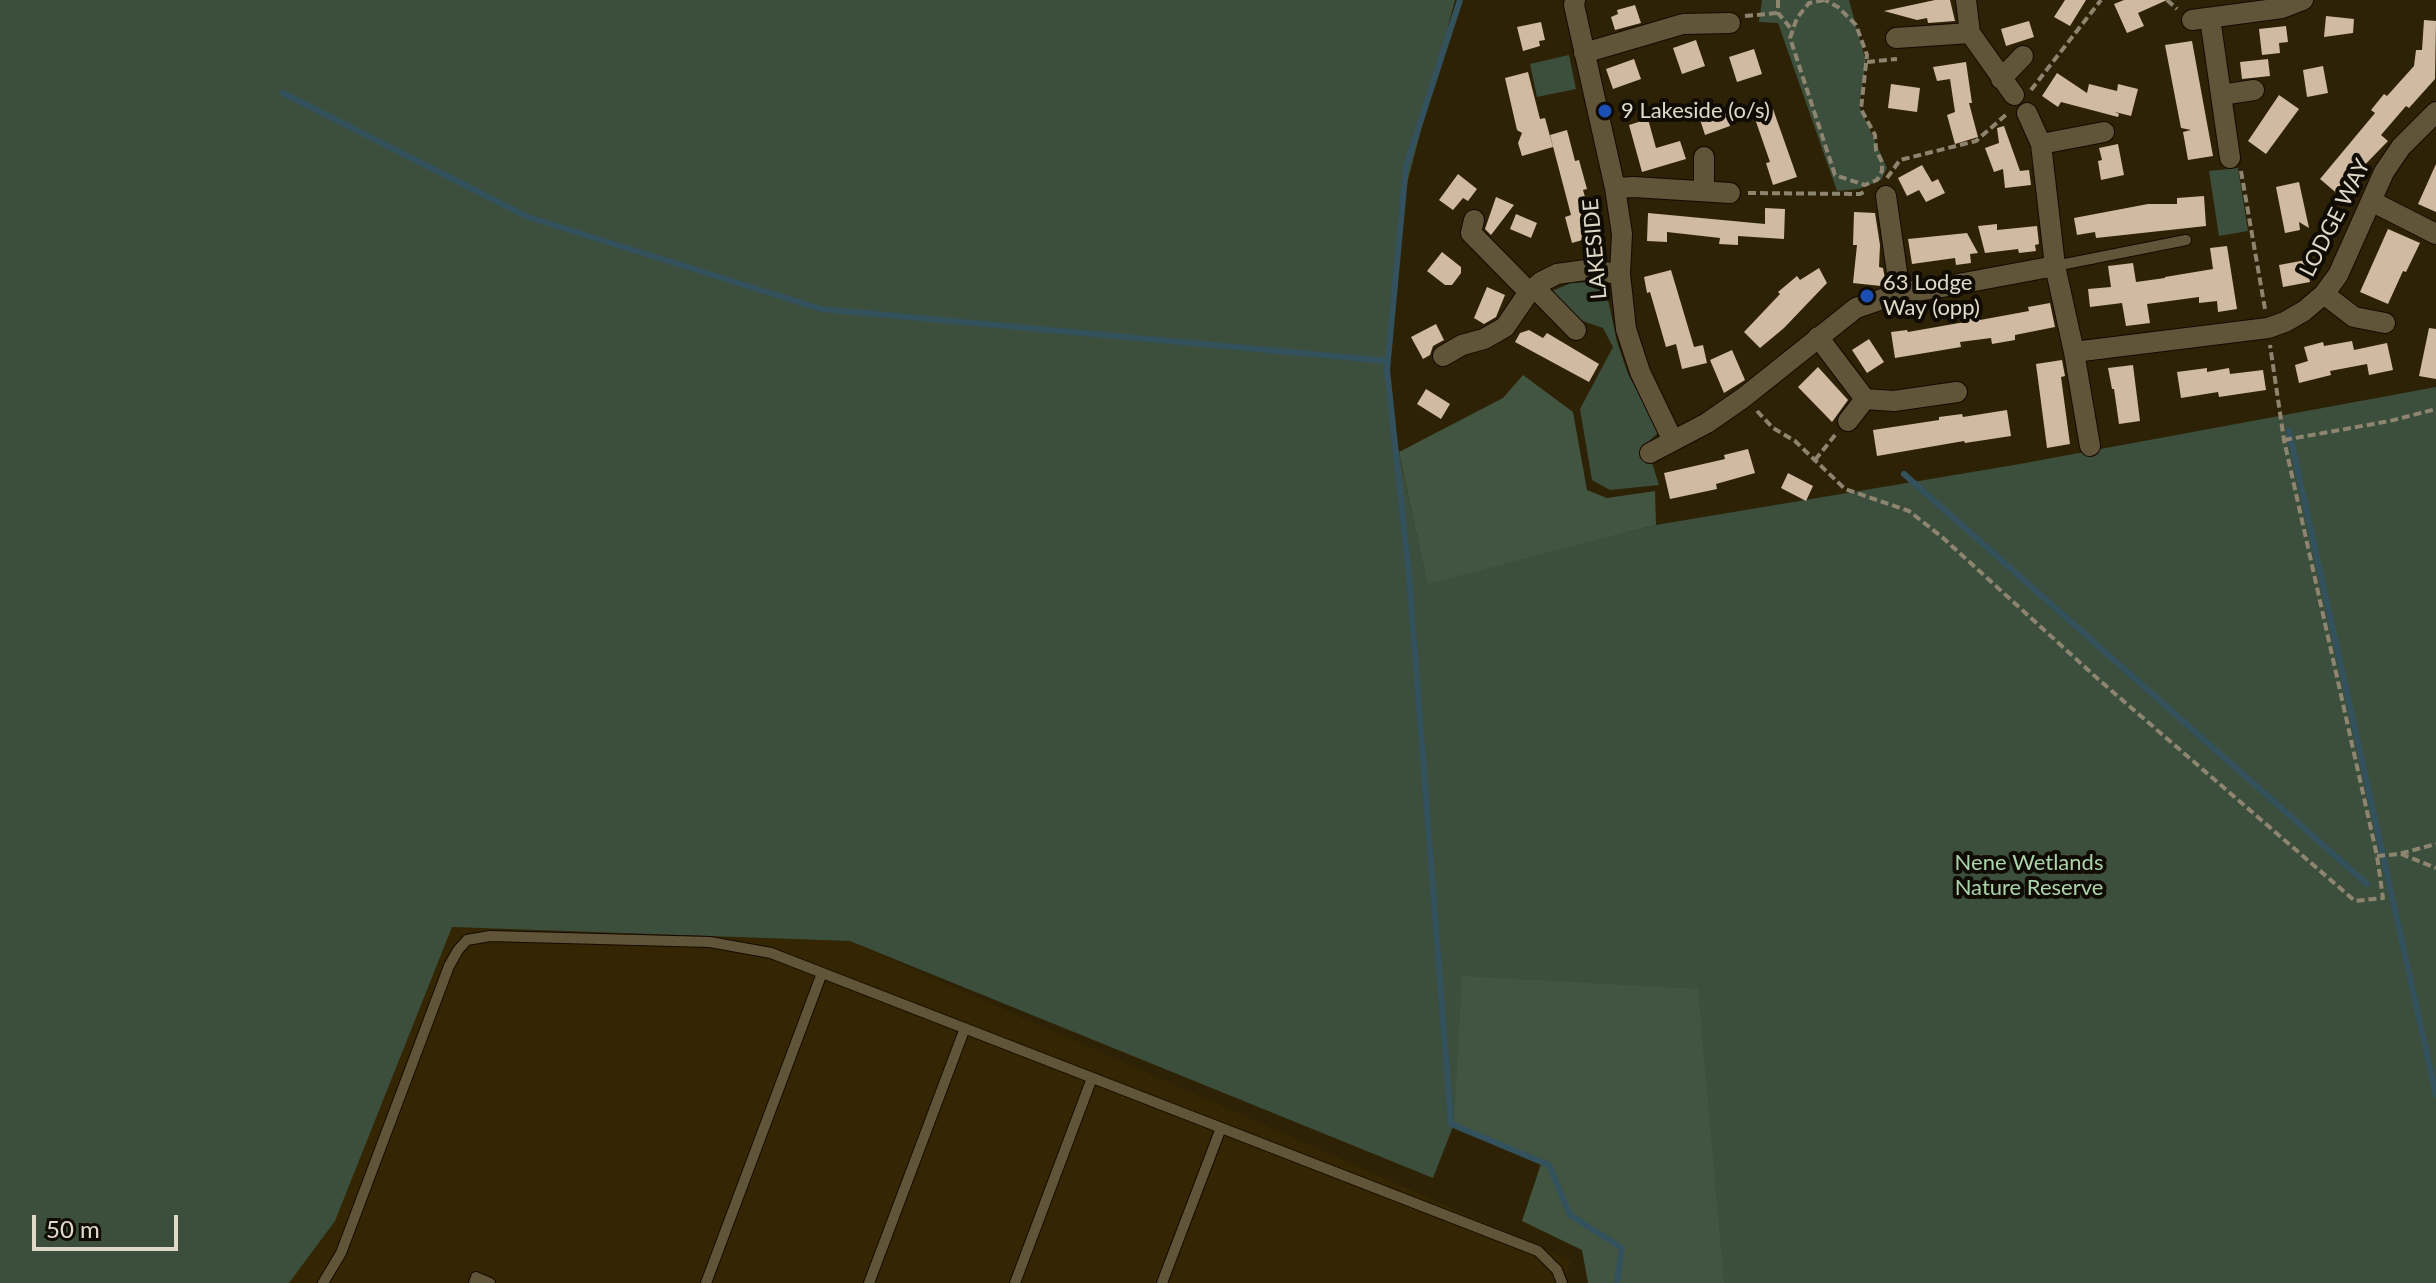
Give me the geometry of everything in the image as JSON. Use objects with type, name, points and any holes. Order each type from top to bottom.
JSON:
[{"type":"street","name":"LAKESIDE","points":[[1575,0],[1615,188],[1622,234],[1620,274],[1626,329],[1640,372],[1673,441]]},
{"type":"street","points":[[1966,0],[1970,33],[2041,144],[2055,266],[2090,446]]},
{"type":"street","points":[[2230,158],[2221,95],[2201,19],[2282,8],[2303,0]]},
{"type":"street","points":[[1584,53],[1683,24],[1730,23]]},
{"type":"street","points":[[1896,38],[1970,33]]},
{"type":"street","points":[[2015,99],[2023,56]]},
{"type":"street","points":[[2221,95],[2254,90]]},
{"type":"street","name":"LODGE WAY","points":[[2074,352],[2268,328],[2304,311],[2324,294],[2338,275],[2384,172],[2401,147],[2436,112]]},
{"type":"street","points":[[2041,144],[2104,132]]},
{"type":"street","points":[[1704,157],[1704,191]]},
{"type":"street","points":[[1615,188],[1730,193]]},
{"type":"street","points":[[1886,196],[1900,293]]},
{"type":"street","points":[[2371,201],[2436,234]]},
{"type":"street","points":[[1474,220],[1471,233],[1576,330]]},
{"type":"street","points":[[1650,453],[1707,423],[1743,398],[1856,308],[1900,293],[2055,266]]},
{"type":"street","points":[[1443,356],[1505,327],[1532,290],[1557,274],[1586,270],[1620,274]]},
{"type":"street","points":[[2324,294],[2354,317],[2385,323]]},
{"type":"street","points":[[1818,337],[1865,399],[1894,401],[1957,392]]},
{"type":"street","points":[[1848,421],[1865,399]]},
{"type":"lane","points":[[2055,266],[2186,240]]},
{"type":"lane","points":[[323,1283],[341,1253],[449,966],[467,940],[490,936],[710,942],[771,953],[1538,1251],[1557,1270],[1562,1283]]},
{"type":"lane","points":[[706,1283],[822,973]]},
{"type":"lane","points":[[869,1283],[965,1028]]},
{"type":"lane","points":[[1015,1283],[1092,1078]]},
{"type":"lane","points":[[1162,1283],[1221,1128]]},
{"type":"lane","points":[[474,1283],[476,1277],[490,1283]]},
{"type":"path","points":[[1778,0],[1778,13],[1793,31]]},
{"type":"path","points":[[1825,0],[1838,7],[1856,25],[1867,55],[1861,109],[1875,135],[1882,171],[1877,180],[1865,185],[1835,175],[1790,38],[1797,18],[1809,3],[1825,0]]},
{"type":"path","points":[[1836,0],[1838,7]]},
{"type":"path","points":[[1730,193],[1860,194],[1886,180],[1900,160],[1976,141],[2101,0]]},
{"type":"path","points":[[1730,23],[1748,14],[1778,13]]},
{"type":"path","points":[[1743,398],[1773,428],[1795,441],[1845,489],[1909,511],[1942,537],[2098,679],[2355,901],[2383,898],[2381,856],[2286,440],[2240,166],[2230,158]]},
{"type":"path","points":[[2286,440],[2390,421],[2436,409]]},
{"type":"path","points":[[1815,460],[1848,421]]},
{"type":"path","points":[[2381,856],[2436,844]]},
{"type":"path","points":[[2399,854],[2436,868]]},
{"type":"shaded area","points":[[451,927],[850,941],[1571,1261],[1563,1283],[289,1283],[335,1221]]},
{"type":"green space","name":"Nene Wetlands Nature Reserve","points":[[0,0],[1455,0],[1405,191],[1390,308],[1390,411],[1427,583],[1656,525],[2014,465],[2436,387],[2436,1283],[1641,1283],[1542,1161],[1454,1124],[1433,1178],[850,941],[452,927],[335,1221],[289,1283],[0,1283]]},
{"type":"green space","points":[[1762,0],[1849,0],[1866,62],[1859,106],[1887,168],[1881,180],[1859,189],[1837,191],[1778,23],[1759,22]]},
{"type":"green space","points":[[1569,55],[1576,89],[1537,97],[1530,64]]},
{"type":"green space","points":[[2238,168],[2248,231],[2219,236],[2209,171]]},
{"type":"green space","points":[[1571,283],[1605,285],[1617,342],[1628,374],[1659,432],[1646,444],[1659,485],[1610,490],[1592,480],[1580,409],[1613,347],[1603,328],[1580,320],[1552,291]]},
{"type":"green space","points":[[1523,375],[1573,412],[1587,490],[1607,498],[1655,491],[1656,525],[1427,584],[1399,452],[1503,398]]},
{"type":"green space","points":[[1462,976],[1698,989],[1724,1283],[1588,1283],[1582,1250],[1522,1221],[1542,1161],[1454,1124]]},
{"type":"building","points":[[1935,0],[1950,0],[1955,21],[1928,23],[1927,18],[1917,20],[1884,11]]},
{"type":"building","points":[[2065,0],[2086,0],[2070,26],[2054,17]]},
{"type":"building","points":[[2124,0],[2167,0],[2138,13],[2144,26],[2127,33],[2114,4]]},
{"type":"building","points":[[1635,5],[1641,23],[1615,30],[1611,17],[1618,14],[1617,10]]},
{"type":"building","points":[[2326,16],[2354,19],[2353,33],[2324,37]]},
{"type":"building","points":[[2424,20],[2436,21],[2435,79],[2381,135],[2388,141],[2354,176],[2356,178],[2340,196],[2320,179],[2375,113],[2371,110],[2384,94],[2387,96],[2414,66],[2416,50],[2422,50]]},
{"type":"building","points":[[2029,21],[2034,37],[2006,46],[2001,29]]},
{"type":"building","points":[[1541,22],[1545,40],[1539,41],[1540,46],[1523,51],[1517,27]]},
{"type":"building","points":[[2286,26],[2288,42],[2279,43],[2280,53],[2262,55],[2259,29]]},
{"type":"building","points":[[1696,40],[1705,66],[1682,74],[1673,48]]},
{"type":"building","points":[[2192,41],[2213,156],[2188,160],[2183,132],[2191,130],[2181,128],[2165,45]]},
{"type":"building","points":[[1754,49],[1762,74],[1737,82],[1729,57]]},
{"type":"building","points":[[1634,59],[1641,79],[1613,89],[1606,69]]},
{"type":"building","points":[[2268,59],[2270,76],[2242,79],[2240,62]]},
{"type":"building","points":[[1966,62],[1972,103],[1969,103],[1978,137],[1955,144],[1947,115],[1955,112],[1950,79],[1937,81],[1933,67]]},
{"type":"building","points":[[2323,66],[2328,93],[2307,97],[2303,70]]},
{"type":"building","points":[[1528,72],[1540,119],[1545,118],[1553,147],[1522,156],[1518,143],[1522,133],[1517,130],[1505,78]]},
{"type":"building","points":[[2057,73],[2087,93],[2089,84],[2117,91],[2118,84],[2138,89],[2131,116],[2115,112],[2119,114],[2118,117],[2061,102],[2058,107],[2042,96]]},
{"type":"building","points":[[1891,84],[1920,88],[1917,112],[1888,108]]},
{"type":"building","points":[[2279,95],[2299,109],[2266,154],[2248,141]]},
{"type":"building","points":[[1723,105],[1730,126],[1705,135],[1698,113]]},
{"type":"building","points":[[1773,109],[1797,177],[1773,185],[1766,163],[1770,162],[1754,116]]},
{"type":"building","points":[[1648,119],[1656,148],[1680,141],[1686,159],[1642,172],[1629,125]]},
{"type":"building","points":[[2004,126],[2020,171],[2029,170],[2031,185],[2005,188],[2003,169],[1994,172],[1985,148],[1999,143],[1997,128]]},
{"type":"building","points":[[1567,130],[1587,189],[1583,190],[1596,236],[1572,243],[1565,217],[1571,215],[1550,135]]},
{"type":"building","points":[[2118,144],[2124,175],[2101,180],[2099,148]]},
{"type":"building","points":[[2436,164],[2436,212],[2418,204]]},
{"type":"building","points":[[1922,165],[1932,182],[1938,179],[1945,193],[1926,202],[1919,190],[1907,196],[1898,178]]},
{"type":"building","points":[[1458,174],[1477,189],[1468,201],[1463,198],[1453,210],[1439,200]]},
{"type":"building","points":[[2299,182],[2309,228],[2299,222],[2300,230],[2285,233],[2276,187]]},
{"type":"building","points":[[2204,196],[2206,226],[2096,238],[2095,232],[2077,235],[2074,218],[2148,204],[2177,204],[2177,198]]},
{"type":"building","points":[[1496,197],[1514,205],[1491,235],[1485,229]]},
{"type":"building","points":[[1765,208],[1785,209],[1784,239],[1738,236],[1738,245],[1719,244],[1720,238],[1667,232],[1667,242],[1647,241],[1648,213],[1765,224]]},
{"type":"building","points":[[1854,212],[1875,213],[1880,245],[1879,267],[1883,268],[1886,284],[1853,283],[1857,245],[1853,245]]},
{"type":"building","points":[[1516,214],[1537,223],[1531,238],[1510,229]]},
{"type":"building","points":[[1997,224],[1997,230],[2037,226],[2039,244],[2035,245],[2036,251],[2019,253],[2018,249],[1985,253],[1978,226]]},
{"type":"building","points":[[2388,229],[2420,243],[2388,304],[2360,292]]},
{"type":"building","points":[[1967,233],[1978,253],[1970,254],[1971,263],[1956,265],[1955,258],[1912,264],[1908,239]]},
{"type":"building","points":[[2227,246],[2237,309],[2218,312],[2217,301],[2199,303],[2199,297],[2147,304],[2150,323],[2126,326],[2122,303],[2090,307],[2088,289],[2111,287],[2108,266],[2133,263],[2136,282],[2165,278],[2213,269],[2210,248]]},
{"type":"building","points":[[1442,252],[1461,267],[1461,273],[1452,285],[1445,285],[1427,271]]},
{"type":"building","points":[[2306,260],[2310,282],[2283,287],[2279,265]]},
{"type":"building","points":[[1819,268],[1827,283],[1760,348],[1744,332],[1780,294],[1778,292],[1797,276],[1800,280]]},
{"type":"building","points":[[1671,270],[1694,347],[1703,345],[1707,363],[1682,369],[1676,344],[1666,347],[1644,277]]},
{"type":"building","points":[[1487,287],[1505,295],[1496,317],[1484,324],[1474,318]]},
{"type":"building","points":[[2050,303],[2055,327],[2015,335],[2015,340],[1992,344],[1991,338],[1960,342],[1961,347],[1895,358],[1891,332],[1965,322],[1965,316],[1980,314],[1980,320],[2029,311],[2028,307]]},
{"type":"building","points":[[1436,324],[1444,340],[1433,346],[1430,355],[1423,359],[1411,337]]},
{"type":"building","points":[[2429,328],[2436,329],[2436,379],[2419,376]]},
{"type":"building","points":[[1529,330],[1543,338],[1547,333],[1599,364],[1589,382],[1515,342],[1520,333]]},
{"type":"building","points":[[1869,339],[1884,362],[1867,373],[1852,350]]},
{"type":"building","points":[[2352,341],[2354,350],[2387,343],[2393,370],[2369,375],[2367,364],[2330,371],[2331,375],[2299,383],[2295,365],[2308,361],[2304,347],[2323,342],[2324,346]]},
{"type":"building","points":[[1732,350],[1745,380],[1724,393],[1710,360]]},
{"type":"building","points":[[2062,360],[2065,376],[2061,377],[2070,444],[2047,448],[2036,364]]},
{"type":"building","points":[[2133,365],[2140,421],[2119,424],[2108,368]]},
{"type":"building","points":[[1818,367],[1848,400],[1832,422],[1798,387]]},
{"type":"building","points":[[2207,368],[2207,372],[2229,368],[2230,374],[2263,370],[2266,390],[2219,397],[2218,392],[2181,398],[2177,372]]},
{"type":"building","points":[[1426,389],[1450,404],[1441,419],[1417,404]]},
{"type":"building","points":[[2007,410],[2011,436],[1877,456],[1873,430],[1939,420],[1939,417],[1962,414],[1963,417]]},
{"type":"building","points":[[1748,449],[1755,473],[1716,484],[1717,489],[1670,499],[1664,473],[1725,459],[1724,455]]},
{"type":"building","points":[[1788,473],[1813,486],[1806,501],[1781,488]]},
{"type":"waterway","points":[[1460,0],[1406,166],[1387,370],[1409,575],[1451,1124],[1549,1165],[1570,1215],[1622,1248],[1617,1283]]},
{"type":"waterway","points":[[283,93],[528,217],[821,309],[1388,361]]},
{"type":"waterway","points":[[2289,431],[2436,1095]]},
{"type":"waterway","points":[[1904,474],[2367,884]]},
{"type":"place","name":"9 Lakeside (o/s)","points":[[1605,111]]},
{"type":"place","name":"63 Lodge Way (opp)","points":[[1867,296]]}]
